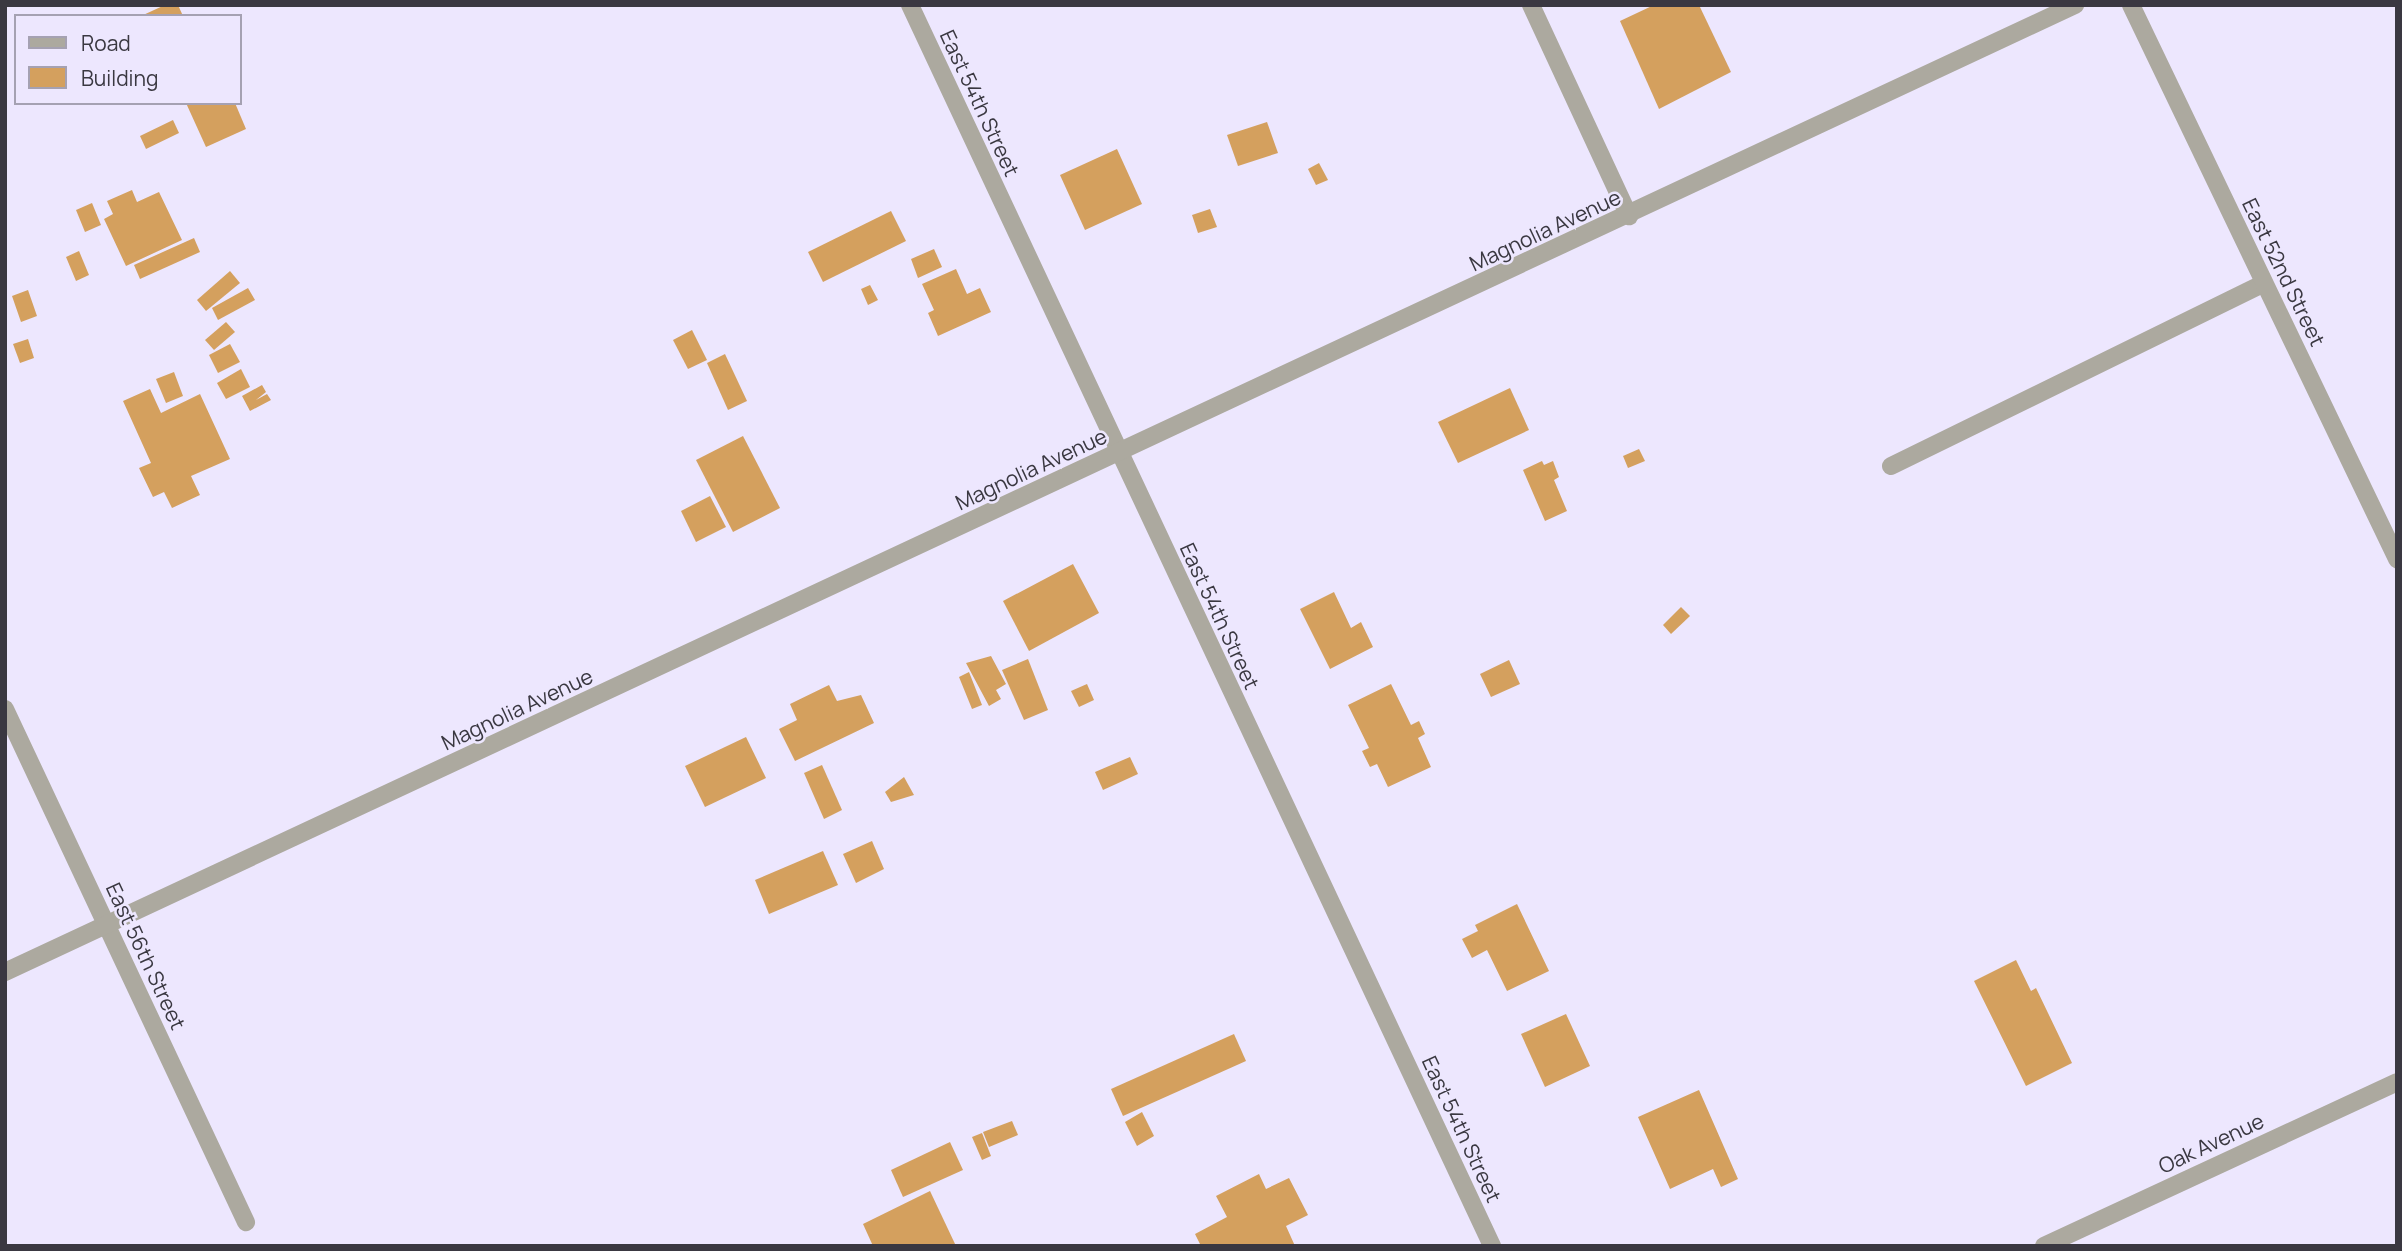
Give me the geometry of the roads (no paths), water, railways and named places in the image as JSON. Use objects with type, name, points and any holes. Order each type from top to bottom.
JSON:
[{"type":"street","name":"East 54th Street","points":[[910,5],[1118,454],[1492,1246]]},
{"type":"street","points":[[1531,5],[1629,216]]},
{"type":"street","name":"Magnolia Avenue","points":[[5,972],[1629,216],[2075,5]]},
{"type":"street","name":"East 52nd Street","points":[[2131,5],[2397,559]]},
{"type":"street","points":[[1891,466],[2264,282]]},
{"type":"street","name":"East 56th Street","points":[[5,709],[246,1222]]},
{"type":"street","name":"Oak Avenue","points":[[2044,1246],[2397,1082]]}]
